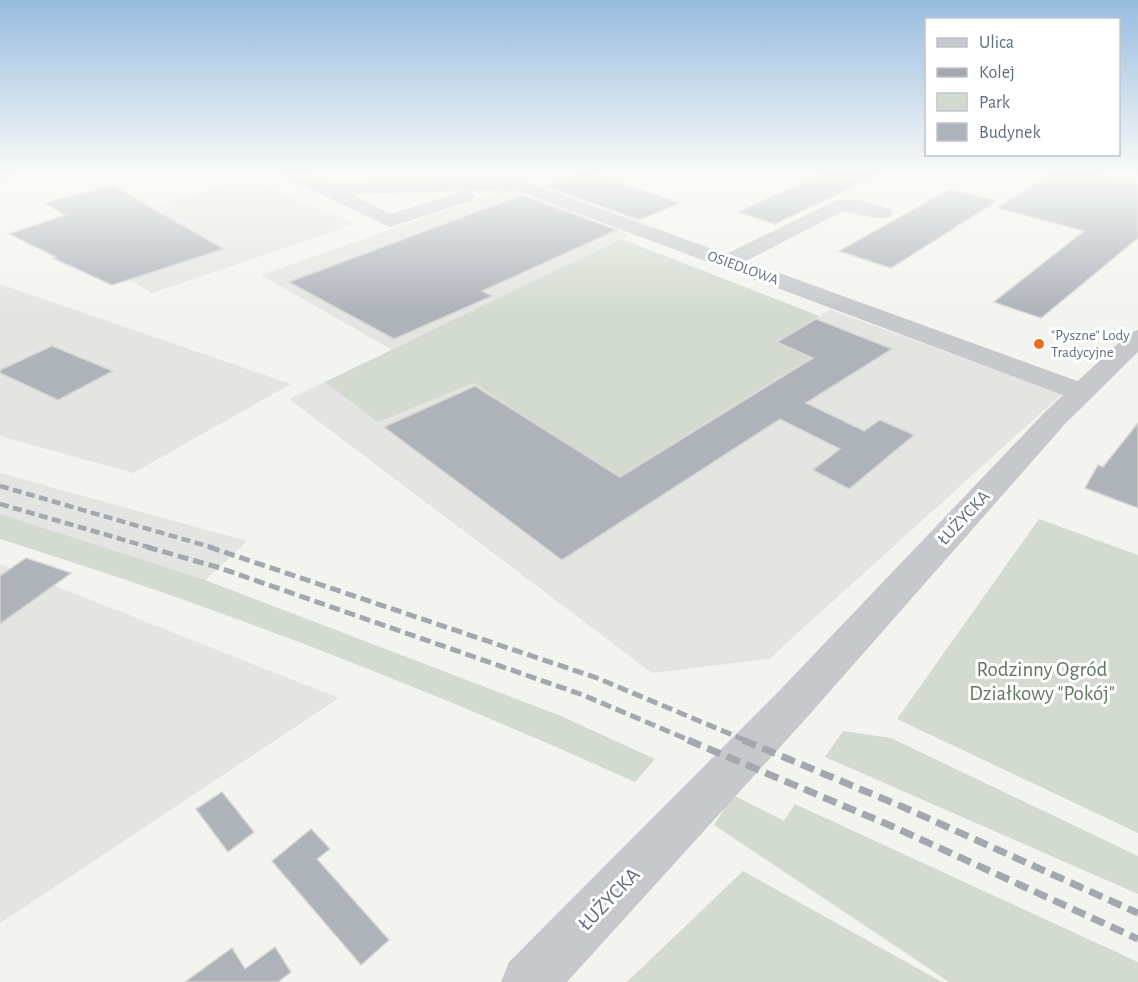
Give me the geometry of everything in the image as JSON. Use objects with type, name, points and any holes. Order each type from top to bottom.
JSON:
[{"type":"street","name":"OSIEDLOWA","points":[[615,220],[1081,392]]},
{"type":"street","points":[[727,262],[810,220]]},
{"type":"street","name":"ŁUŻYCKA","points":[[529,982],[795,702],[1081,392],[1137,339]]},
{"type":"shaded area","points":[[100,220],[345,220],[355,224],[152,293],[52,233]]},
{"type":"shaded area","points":[[418,220],[590,220],[629,235],[622,239],[819,316],[831,310],[1062,394],[769,659],[652,673],[289,399],[392,350],[261,275]]},
{"type":"shaded area","points":[[0,284],[291,384],[133,473],[0,436]]},
{"type":"shaded area","points":[[0,473],[247,541],[185,599],[0,539]]},
{"type":"shaded area","points":[[0,564],[339,698],[0,923]]},
{"type":"green space","points":[[621,239],[819,316],[775,342],[810,358],[618,477],[474,383],[378,422],[325,382]]},
{"type":"green space","points":[[0,514],[205,580],[561,716],[655,759],[635,782],[479,714],[321,651],[162,592],[0,539]]},
{"type":"green space","name":"Rodzinny Ogród Działkowy \"Pokój\"","points":[[1039,519],[1138,555],[1138,833],[897,719]]},
{"type":"green space","points":[[843,731],[891,738],[1138,856],[1138,894],[825,757]]},
{"type":"green space","points":[[733,795],[784,821],[795,804],[1138,962],[1138,982],[949,982],[714,825]]},
{"type":"green space","points":[[743,871],[942,982],[627,982]]},
{"type":"building","points":[[51,220],[173,220],[224,249],[112,285],[53,258],[56,257],[9,234]]},
{"type":"building","points":[[456,220],[589,220],[617,230],[482,291],[492,296],[394,339],[289,282]]},
{"type":"building","points":[[762,220],[784,220],[775,224]]},
{"type":"building","points":[[895,220],[967,220],[891,268],[839,251]]},
{"type":"building","points":[[1042,220],[1138,220],[1138,238],[1041,318],[994,302],[1084,231]]},
{"type":"building","points":[[816,319],[892,349],[806,403],[864,431],[880,420],[914,435],[849,489],[813,470],[840,449],[780,419],[562,560],[384,427],[475,386],[620,477],[813,358],[777,342]]},
{"type":"building","points":[[52,346],[113,371],[58,400],[0,373],[0,370]]},
{"type":"building","points":[[1138,423],[1138,508],[1085,488],[1098,465],[1103,467]]},
{"type":"building","points":[[26,558],[71,573],[0,624],[0,576]]},
{"type":"building","points":[[222,792],[254,832],[228,852],[196,809]]},
{"type":"building","points":[[311,829],[330,849],[317,859],[389,940],[361,965],[272,861]]},
{"type":"building","points":[[275,947],[291,972],[278,982],[185,982],[232,948],[245,969]]},
{"type":"railway","points":[[0,486],[214,548]]},
{"type":"railway","points":[[0,504],[152,548]]},
{"type":"railway","points":[[147,547],[220,568],[583,695],[691,741]]},
{"type":"railway","points":[[209,547],[597,678],[747,741]]},
{"type":"railway","points":[[688,740],[896,828],[1138,939]]},
{"type":"railway","points":[[743,740],[903,807],[1138,913]]},
{"type":"place","name":"\"Pyszne\" Lody Tradycyjne","points":[[1039,344]]}]
